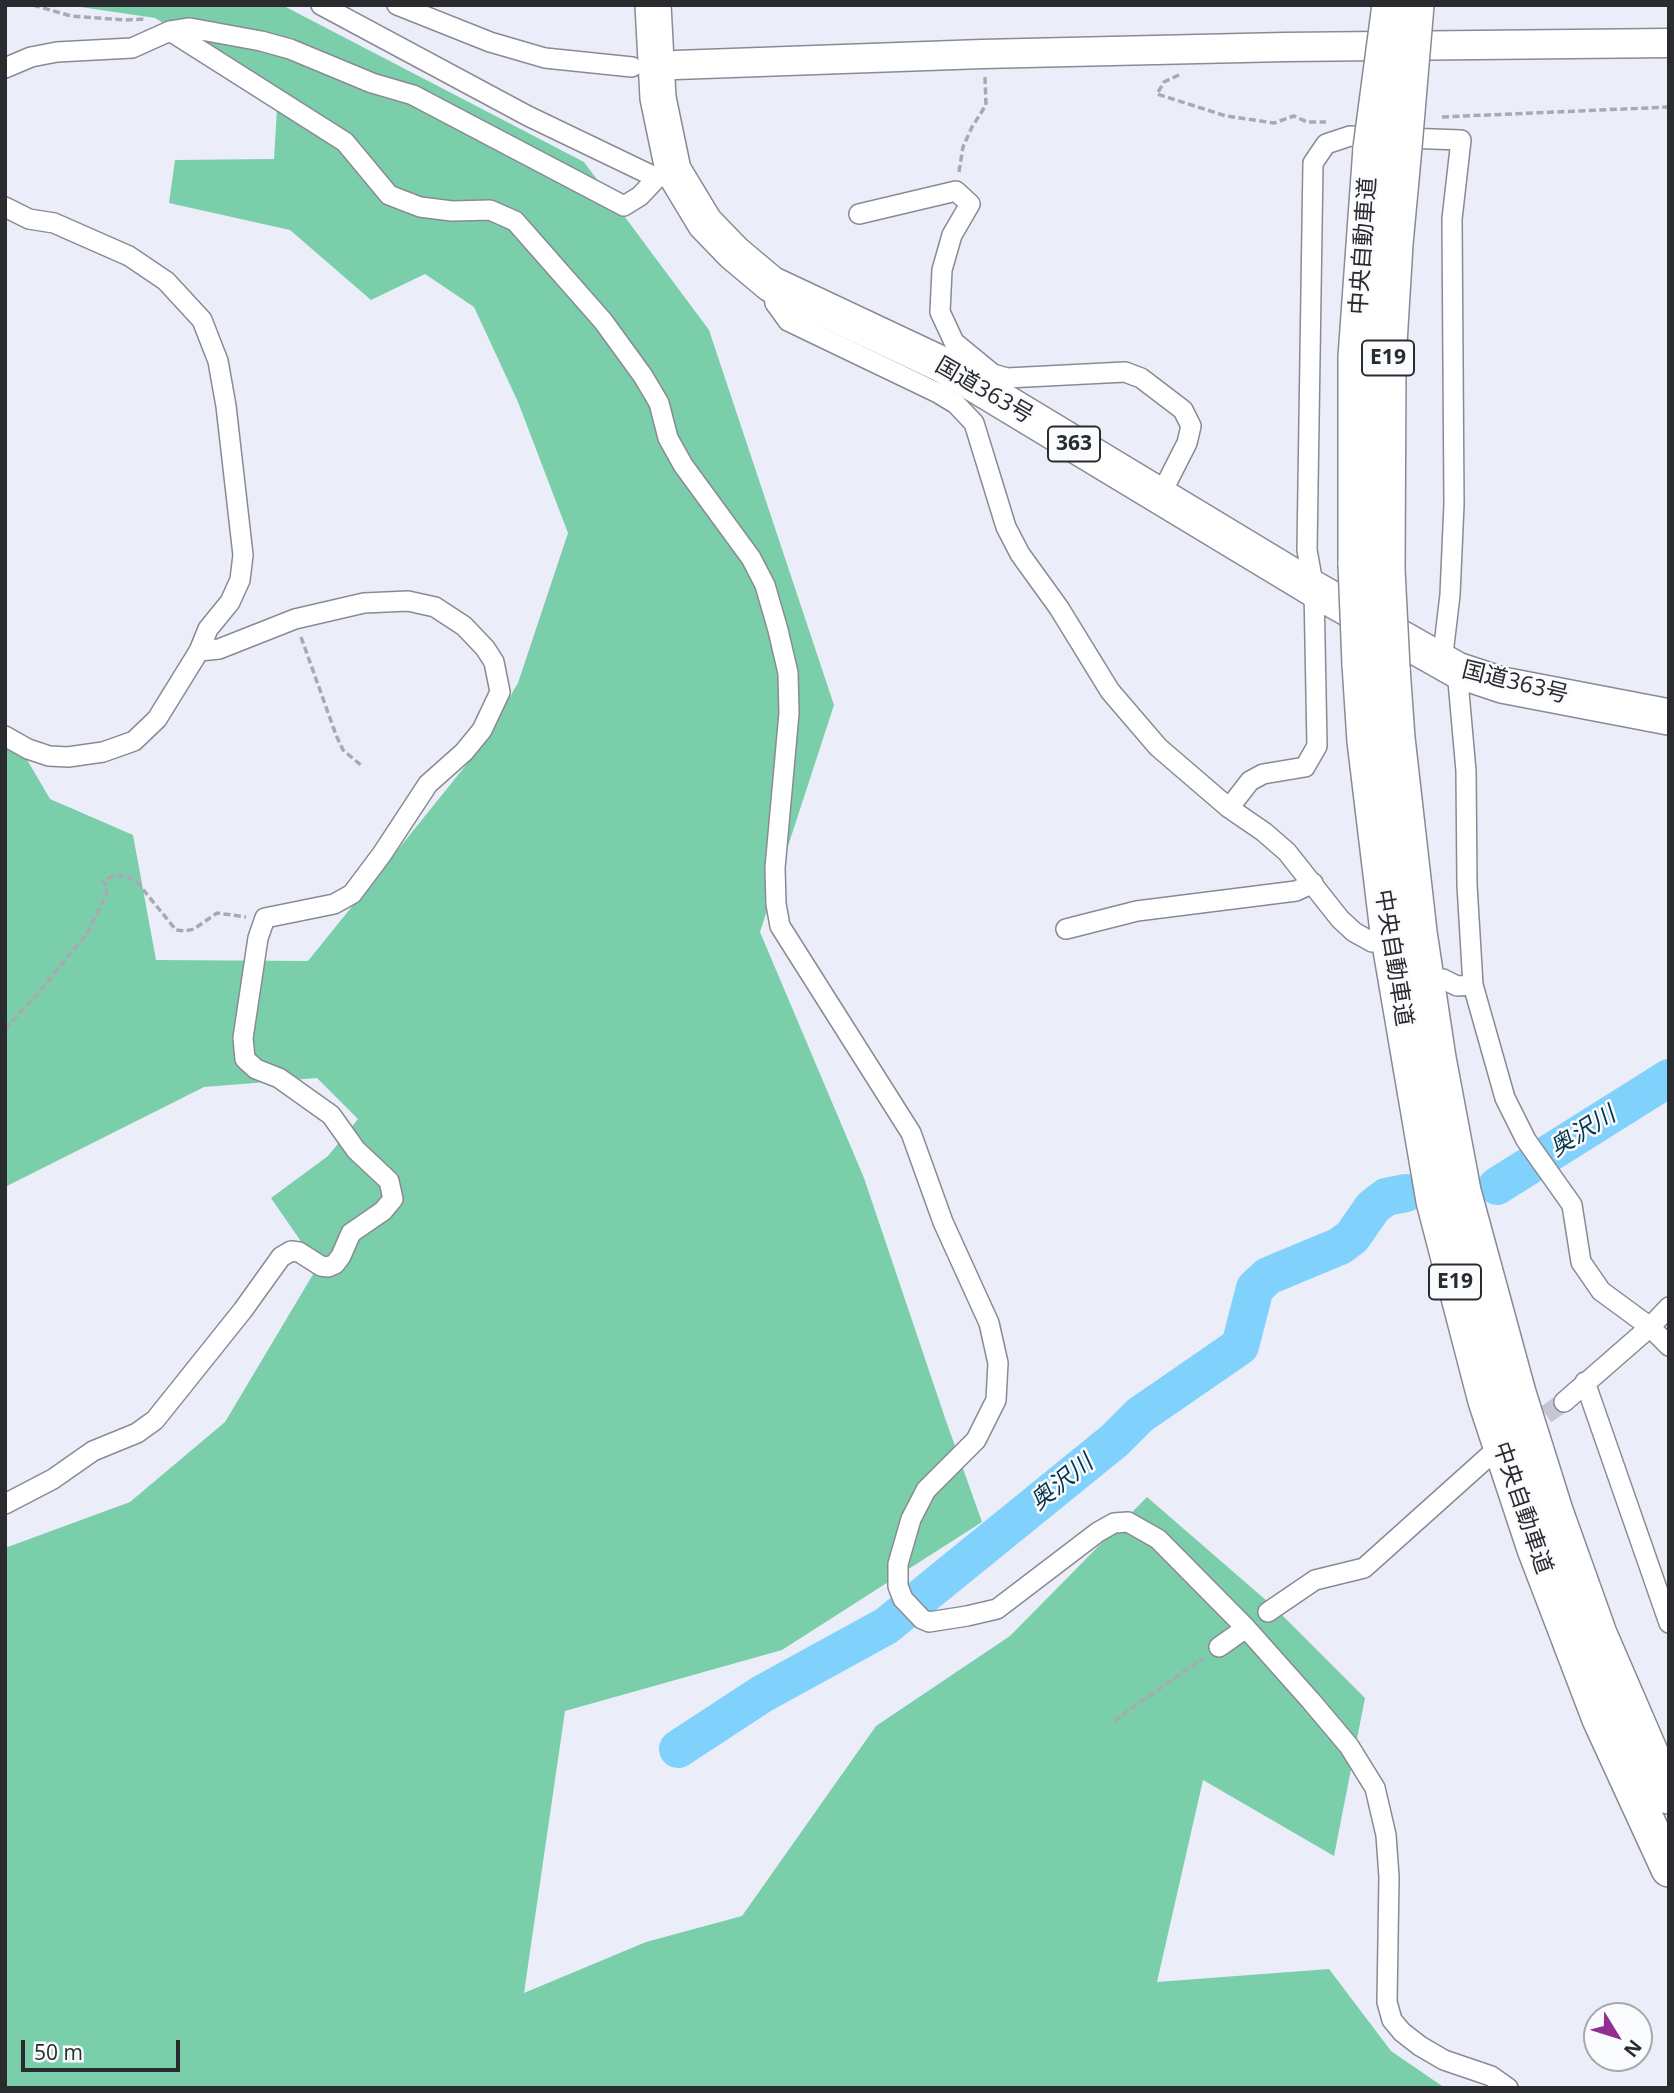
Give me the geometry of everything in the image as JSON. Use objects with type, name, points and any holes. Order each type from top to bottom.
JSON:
[{"type":"highway","name":"国道363号","points":[[653,5],[665,174],[705,223],[734,253],[771,284],[943,365],[988,381],[1160,496],[1314,589],[1450,666],[1502,685],[1669,717]]},
{"type":"highway","name":"中央自動車道","points":[[1390,5],[1388,147],[1395,244],[1371,567],[1376,666],[1365,741],[1388,932],[1438,1214],[1486,1401],[1535,1549],[1600,1719],[1669,1868]]},
{"type":"highway","name":"中央自動車道","points":[[1388,147],[1416,5]]},
{"type":"highway","name":"中央自動車道","points":[[1376,666],[1397,738],[1419,932],[1438,1058],[1463,1191],[1518,1392],[1555,1511],[1599,1634],[1669,1796]]},
{"type":"street","points":[[5,68],[31,57],[57,52],[132,48],[165,33],[190,28],[290,49],[372,83],[413,95],[624,206],[665,174],[528,116],[321,5]]},
{"type":"street","points":[[397,5],[490,42],[545,58],[632,67]]},
{"type":"street","points":[[165,33],[345,142],[389,195],[420,207],[453,211],[490,210],[515,221],[603,321],[643,376],[659,403],[668,438],[683,465],[751,558],[765,585],[788,673],[789,713],[775,868],[780,926],[911,1133],[943,1222],[989,1323],[998,1363],[996,1400],[976,1440],[926,1490],[911,1519],[898,1564],[898,1586],[903,1599],[922,1619],[929,1622],[997,1609],[1098,1532],[1114,1523],[1128,1522],[1158,1539],[1246,1628],[1349,1746],[1375,1788],[1386,1835],[1389,1877],[1387,2002],[1392,2020],[1420,2046],[1444,2060],[1491,2076],[1508,2088]]},
{"type":"street","points":[[676,65],[1285,47],[1669,43]]},
{"type":"street","points":[[1228,808],[1250,781],[1262,774],[1305,767],[1317,746],[1314,589],[1307,550],[1313,163],[1326,144],[1350,136],[1461,140],[1452,219],[1454,504],[1450,666],[1466,771],[1467,885],[1473,985],[1505,1098],[1526,1140],[1573,1205],[1581,1262],[1601,1291],[1650,1327],[1669,1346]]},
{"type":"street","points":[[859,214],[956,191],[970,204],[952,234],[942,270],[940,312],[954,342],[988,381],[1125,372],[1141,378],[1183,410],[1191,426],[1187,443],[1160,496]]},
{"type":"street","points":[[5,207],[29,219],[54,223],[78,232],[130,256],[179,293],[202,320],[218,361],[226,406],[243,555],[240,580],[230,602],[208,629],[199,651],[157,719],[134,741],[103,752],[68,757],[49,756],[5,737]]},
{"type":"street","points":[[771,284],[775,303],[788,321],[938,393],[956,404],[974,423],[1006,527],[1020,554],[1059,608],[1110,691],[1158,747],[1228,808],[1264,832],[1286,852],[1340,919],[1354,932],[1372,942]]},
{"type":"street","points":[[5,1504],[53,1479],[93,1451],[137,1433],[155,1420],[243,1310],[281,1257],[291,1251],[299,1252],[321,1266],[335,1264],[351,1233],[383,1211],[393,1199],[389,1181],[356,1150],[331,1115],[279,1078],[256,1069],[245,1059],[243,1038],[258,938],[265,918],[334,904],[352,894],[382,855],[428,784],[464,752],[482,730],[500,692],[494,662],[464,626],[435,607],[408,601],[364,603],[295,619],[219,649],[199,651]]},
{"type":"street","points":[[1066,929],[1137,911],[1296,891],[1313,883]]},
{"type":"street","points":[[1443,979],[1457,986],[1473,985]]},
{"type":"street","points":[[1564,1402],[1669,1307]]},
{"type":"street","points":[[1586,1382],[1669,1623]]},
{"type":"street","points":[[1268,1612],[1315,1580],[1363,1568],[1499,1447]]},
{"type":"street","points":[[1219,1647],[1246,1628]]},
{"type":"path","points":[[33,5],[71,16],[152,21],[165,33]]},
{"type":"path","points":[[956,191],[963,147],[986,105],[982,54]]},
{"type":"path","points":[[295,619],[336,735],[343,750],[362,766]]},
{"type":"path","points":[[5,1029],[88,932],[106,895],[107,886],[103,881],[115,875],[137,882],[176,930],[194,929],[216,913],[264,921]]},
{"type":"path","points":[[1114,1721],[1219,1647]]},
{"type":"green space","points":[[67,5],[282,5],[584,162],[709,330],[834,705],[760,932],[864,1178],[982,1522],[782,1650],[565,1711],[524,1993],[646,1942],[742,1916],[876,1726],[1010,1636],[1147,1497],[1275,1608],[1365,1698],[1334,1856],[1203,1780],[1157,1982],[1329,1969],[1391,2051],[1445,2088],[5,2088],[5,1548],[130,1502],[225,1422],[318,1266],[271,1198],[328,1156],[358,1119],[317,1078],[204,1087],[5,1187],[5,722],[50,799],[133,835],[156,960],[308,961],[479,749],[518,683],[568,533],[518,402],[474,307],[425,274],[371,300],[290,230],[169,203],[175,160],[274,159],[278,92],[155,18]]},
{"type":"waterway","name":"奥沢川","points":[[1497,1186],[1669,1078]]},
{"type":"waterway","name":"奥沢川","points":[[678,1749],[762,1694],[886,1626],[1115,1440],[1140,1415],[1240,1346],[1255,1288],[1268,1276],[1340,1246],[1352,1237],[1373,1207],[1386,1197],[1406,1193]]},
{"type":"tunnel","points":[[1522,1431],[1564,1402]]}]
